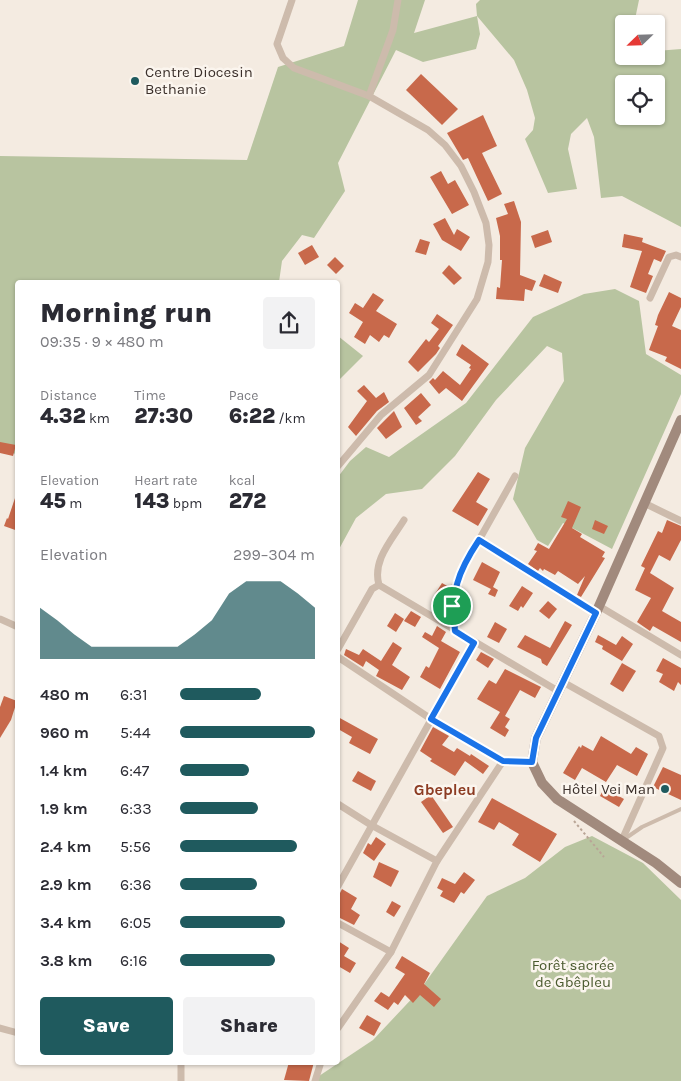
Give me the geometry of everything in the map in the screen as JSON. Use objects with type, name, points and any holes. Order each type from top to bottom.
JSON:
[{"type":"main road","points":[[681,420],[597,610],[536,738],[532,762],[542,783],[557,799],[656,863],[681,883]]},
{"type":"street","points":[[292,0],[277,44],[282,58],[294,68],[369,96],[428,130],[445,145],[461,166],[486,224],[489,245],[488,262],[477,299],[429,374],[381,415],[340,464]]},
{"type":"street","points":[[369,96],[393,30],[398,0]]},
{"type":"street","points":[[650,298],[670,256],[676,255],[681,257]]},
{"type":"street","points":[[455,631],[452,606],[454,588],[464,563],[516,476]]},
{"type":"street","points":[[644,503],[681,521]]},
{"type":"street","points":[[404,520],[377,565],[376,574],[379,585],[474,643],[659,736],[663,748],[622,840]]},
{"type":"street","points":[[479,540],[597,610],[681,655]]},
{"type":"street","points":[[340,645],[372,589],[379,585]]},
{"type":"street","points":[[0,619],[15,626]]},
{"type":"street","points":[[340,882],[474,643]]},
{"type":"street","points":[[340,658],[431,719],[503,761],[532,762]]},
{"type":"street","points":[[340,1025],[391,952],[437,861],[503,761]]},
{"type":"street","points":[[340,805],[371,825],[437,861]]},
{"type":"street","points":[[340,924],[391,952]]},
{"type":"street","points":[[0,1028],[15,1032]]},
{"type":"street","points":[[181,1065],[181,1081]]},
{"type":"street","points":[[315,1081],[320,1065]]},
{"type":"lane","points":[[622,840],[642,827],[681,809]]},
{"type":"path","points":[[578,812],[574,821],[604,857]]},
{"type":"green space","points":[[358,0],[425,0],[414,33],[477,16],[480,34],[476,49],[423,62],[396,50],[338,163],[345,191],[314,238],[302,235],[282,261],[279,280],[15,280],[15,454],[0,451],[0,156],[247,160],[278,67],[344,46]]},
{"type":"green space","points":[[480,0],[639,0],[636,15],[615,15],[615,65],[665,65],[665,50],[681,49],[681,227],[622,196],[601,198],[594,137],[587,118],[571,134],[568,149],[577,189],[548,193],[525,139],[533,130],[535,118],[527,90],[514,60],[477,16],[476,4]]},
{"type":"green space","points":[[615,289],[639,301],[646,354],[681,375],[681,394],[612,549],[563,523],[548,546],[537,540],[513,499],[525,448],[564,381],[562,353],[547,346],[496,400],[455,456],[422,489],[386,494],[356,518],[340,547],[340,474],[350,461],[366,447],[389,457],[466,403],[533,317],[584,294]]},
{"type":"green space","points":[[340,338],[363,356],[340,379]]},
{"type":"green space","name":"Forêt sacrée de Gbêpleu","points":[[592,836],[643,863],[681,900],[681,1081],[316,1081],[316,1078],[336,1065],[340,1065],[340,1062],[373,1040],[420,990],[487,896],[525,878],[565,847]]},
{"type":"building","points":[[421,74],[458,109],[442,125],[406,90]]},
{"type":"building","points":[[483,115],[497,146],[482,153],[502,194],[488,201],[468,158],[463,160],[447,133]]},
{"type":"building","points":[[441,171],[448,184],[455,180],[469,205],[452,214],[430,177]]},
{"type":"building","points":[[514,201],[521,222],[520,275],[536,281],[532,291],[525,289],[524,301],[496,299],[497,287],[500,288],[502,260],[500,260],[500,236],[496,218],[508,214],[504,204]]},
{"type":"building","points":[[445,218],[454,235],[457,229],[470,237],[461,251],[442,240],[433,224]]},
{"type":"building","points":[[548,230],[552,242],[535,248],[531,236]]},
{"type":"building","points":[[624,234],[643,238],[642,242],[666,251],[661,262],[654,259],[648,274],[653,276],[646,293],[630,287],[642,251],[622,247]]},
{"type":"building","points":[[420,239],[430,242],[426,255],[415,252]]},
{"type":"building","points":[[312,245],[319,257],[305,265],[298,253]]},
{"type":"building","points":[[335,257],[344,266],[336,274],[327,265]]},
{"type":"building","points":[[449,265],[462,278],[454,285],[442,273]]},
{"type":"building","points":[[544,274],[562,282],[558,293],[539,286]]},
{"type":"building","points":[[669,292],[681,298],[681,307],[672,326],[681,330],[681,369],[665,361],[667,357],[649,350],[658,326],[655,325],[658,315]]},
{"type":"building","points":[[373,293],[384,300],[376,311],[397,324],[389,338],[384,335],[379,342],[370,335],[365,344],[354,337],[363,322],[349,313],[355,303],[363,308]]},
{"type":"building","points":[[437,314],[453,325],[438,346],[440,348],[436,354],[418,372],[408,362],[426,339],[429,342],[439,329],[431,323]]},
{"type":"building","points":[[462,344],[489,364],[462,401],[446,388],[439,394],[429,382],[433,378],[435,380],[443,371],[460,385],[471,369],[469,368],[471,365],[456,355]]},
{"type":"building","points":[[364,385],[376,398],[384,392],[389,402],[377,411],[356,436],[348,427],[367,401],[357,391]]},
{"type":"building","points":[[421,393],[431,405],[418,417],[422,421],[416,425],[404,408]]},
{"type":"building","points":[[394,411],[402,427],[386,439],[377,428]]},
{"type":"building","points":[[0,442],[15,445],[13,456],[0,453]]},
{"type":"building","points":[[478,472],[490,479],[476,502],[488,509],[478,526],[452,511]]},
{"type":"building","points":[[15,498],[15,530],[4,526]]},
{"type":"building","points":[[568,501],[581,507],[572,528],[582,534],[580,537],[605,552],[602,557],[605,558],[581,597],[577,595],[585,576],[578,584],[558,571],[555,575],[540,568],[538,571],[528,564],[537,551],[534,550],[538,543],[549,549],[567,519],[561,517]]},
{"type":"building","points":[[595,520],[608,526],[604,534],[592,529]]},
{"type":"building","points":[[667,520],[681,526],[681,540],[670,561],[659,555],[650,573],[674,588],[662,611],[681,622],[681,642],[653,626],[650,631],[637,622],[651,598],[635,590],[645,568],[641,566],[658,531],[662,533]]},
{"type":"building","points":[[482,562],[500,572],[493,587],[498,590],[495,597],[488,594],[491,589],[473,580]]},
{"type":"building","points":[[442,583],[449,587],[445,600],[435,594]]},
{"type":"building","points":[[522,586],[533,593],[523,608],[521,606],[518,611],[509,606]]},
{"type":"building","points":[[548,601],[557,609],[549,619],[539,611]]},
{"type":"building","points":[[411,611],[421,617],[415,627],[404,621]]},
{"type":"building","points":[[395,613],[404,619],[396,632],[387,626]]},
{"type":"building","points":[[565,621],[572,625],[547,666],[542,663],[541,659],[517,647],[525,635],[550,648]]},
{"type":"building","points":[[495,622],[507,629],[499,643],[487,637]]},
{"type":"building","points":[[437,626],[446,632],[441,641],[460,652],[440,689],[420,677],[426,666],[429,668],[439,648],[422,637],[425,632],[432,636]]},
{"type":"building","points":[[598,635],[616,645],[622,636],[633,644],[622,661],[602,649],[603,646],[595,642]]},
{"type":"building","points":[[393,642],[402,648],[392,665],[410,677],[402,690],[376,676],[379,670],[366,661],[363,667],[344,655],[346,649],[359,655],[363,649],[381,661]]},
{"type":"building","points":[[481,652],[494,659],[488,668],[476,660]]},
{"type":"building","points":[[663,658],[681,668],[681,685],[678,682],[674,691],[659,682],[663,674],[656,671]]},
{"type":"building","points":[[622,663],[636,671],[623,692],[610,684]]},
{"type":"building","points":[[505,669],[541,687],[535,698],[520,690],[505,716],[510,719],[505,727],[509,730],[505,737],[490,728],[500,712],[477,699],[489,680],[496,684]]},
{"type":"building","points":[[4,696],[15,700],[11,720],[0,738],[0,707]]},
{"type":"building","points":[[340,718],[378,739],[370,754],[349,743],[352,737],[340,730]]},
{"type":"building","points":[[433,727],[449,736],[442,745],[454,752],[457,748],[470,756],[471,754],[489,766],[483,774],[465,761],[455,776],[430,761],[432,759],[420,751]]},
{"type":"building","points":[[601,736],[631,754],[636,747],[648,754],[637,776],[617,765],[606,782],[582,768],[575,780],[563,773],[579,746],[581,748],[582,745],[593,751]]},
{"type":"building","points":[[663,767],[681,775],[681,800],[653,787]]},
{"type":"building","points":[[358,771],[376,781],[371,791],[352,781]]},
{"type":"building","points":[[604,788],[624,799],[619,807],[600,796]]},
{"type":"building","points":[[431,795],[453,827],[443,833],[421,802]]},
{"type":"building","points":[[492,798],[557,834],[540,862],[512,845],[519,834],[499,822],[494,830],[478,822]]},
{"type":"building","points":[[376,837],[386,844],[374,861],[363,853],[368,843],[371,845]]},
{"type":"building","points":[[379,862],[399,871],[391,887],[373,877]]},
{"type":"building","points":[[464,872],[475,880],[464,894],[461,892],[454,903],[440,896],[443,891],[437,888],[442,878],[455,884]]},
{"type":"building","points":[[342,889],[357,898],[351,909],[360,915],[354,925],[340,918],[340,893]]},
{"type":"building","points":[[392,901],[401,906],[394,917],[386,912]]},
{"type":"building","points":[[340,942],[349,948],[344,956],[356,963],[350,973],[340,967]]},
{"type":"building","points":[[402,956],[430,973],[424,984],[441,999],[434,1007],[420,995],[413,1003],[405,995],[398,1005],[394,1002],[388,1010],[374,1001],[381,992],[389,997],[405,974],[395,968]]},
{"type":"building","points":[[367,1015],[381,1023],[374,1036],[359,1028]]},
{"type":"building","points":[[288,1065],[313,1065],[309,1081],[284,1080]]},
{"type":"place","name":"Centre Diocesin Bethanie","points":[[135,81]]},
{"type":"place","name":"Hôtel Vei Man","points":[[665,789]]},
{"type":"district","name":"Gbepleu","points":[[445,789]]},
{"type":"route","points":[[479,540],[596,613],[536,738],[532,762],[503,761],[431,719],[474,643],[455,631],[452,606],[454,588],[464,563],[479,540]]}]
